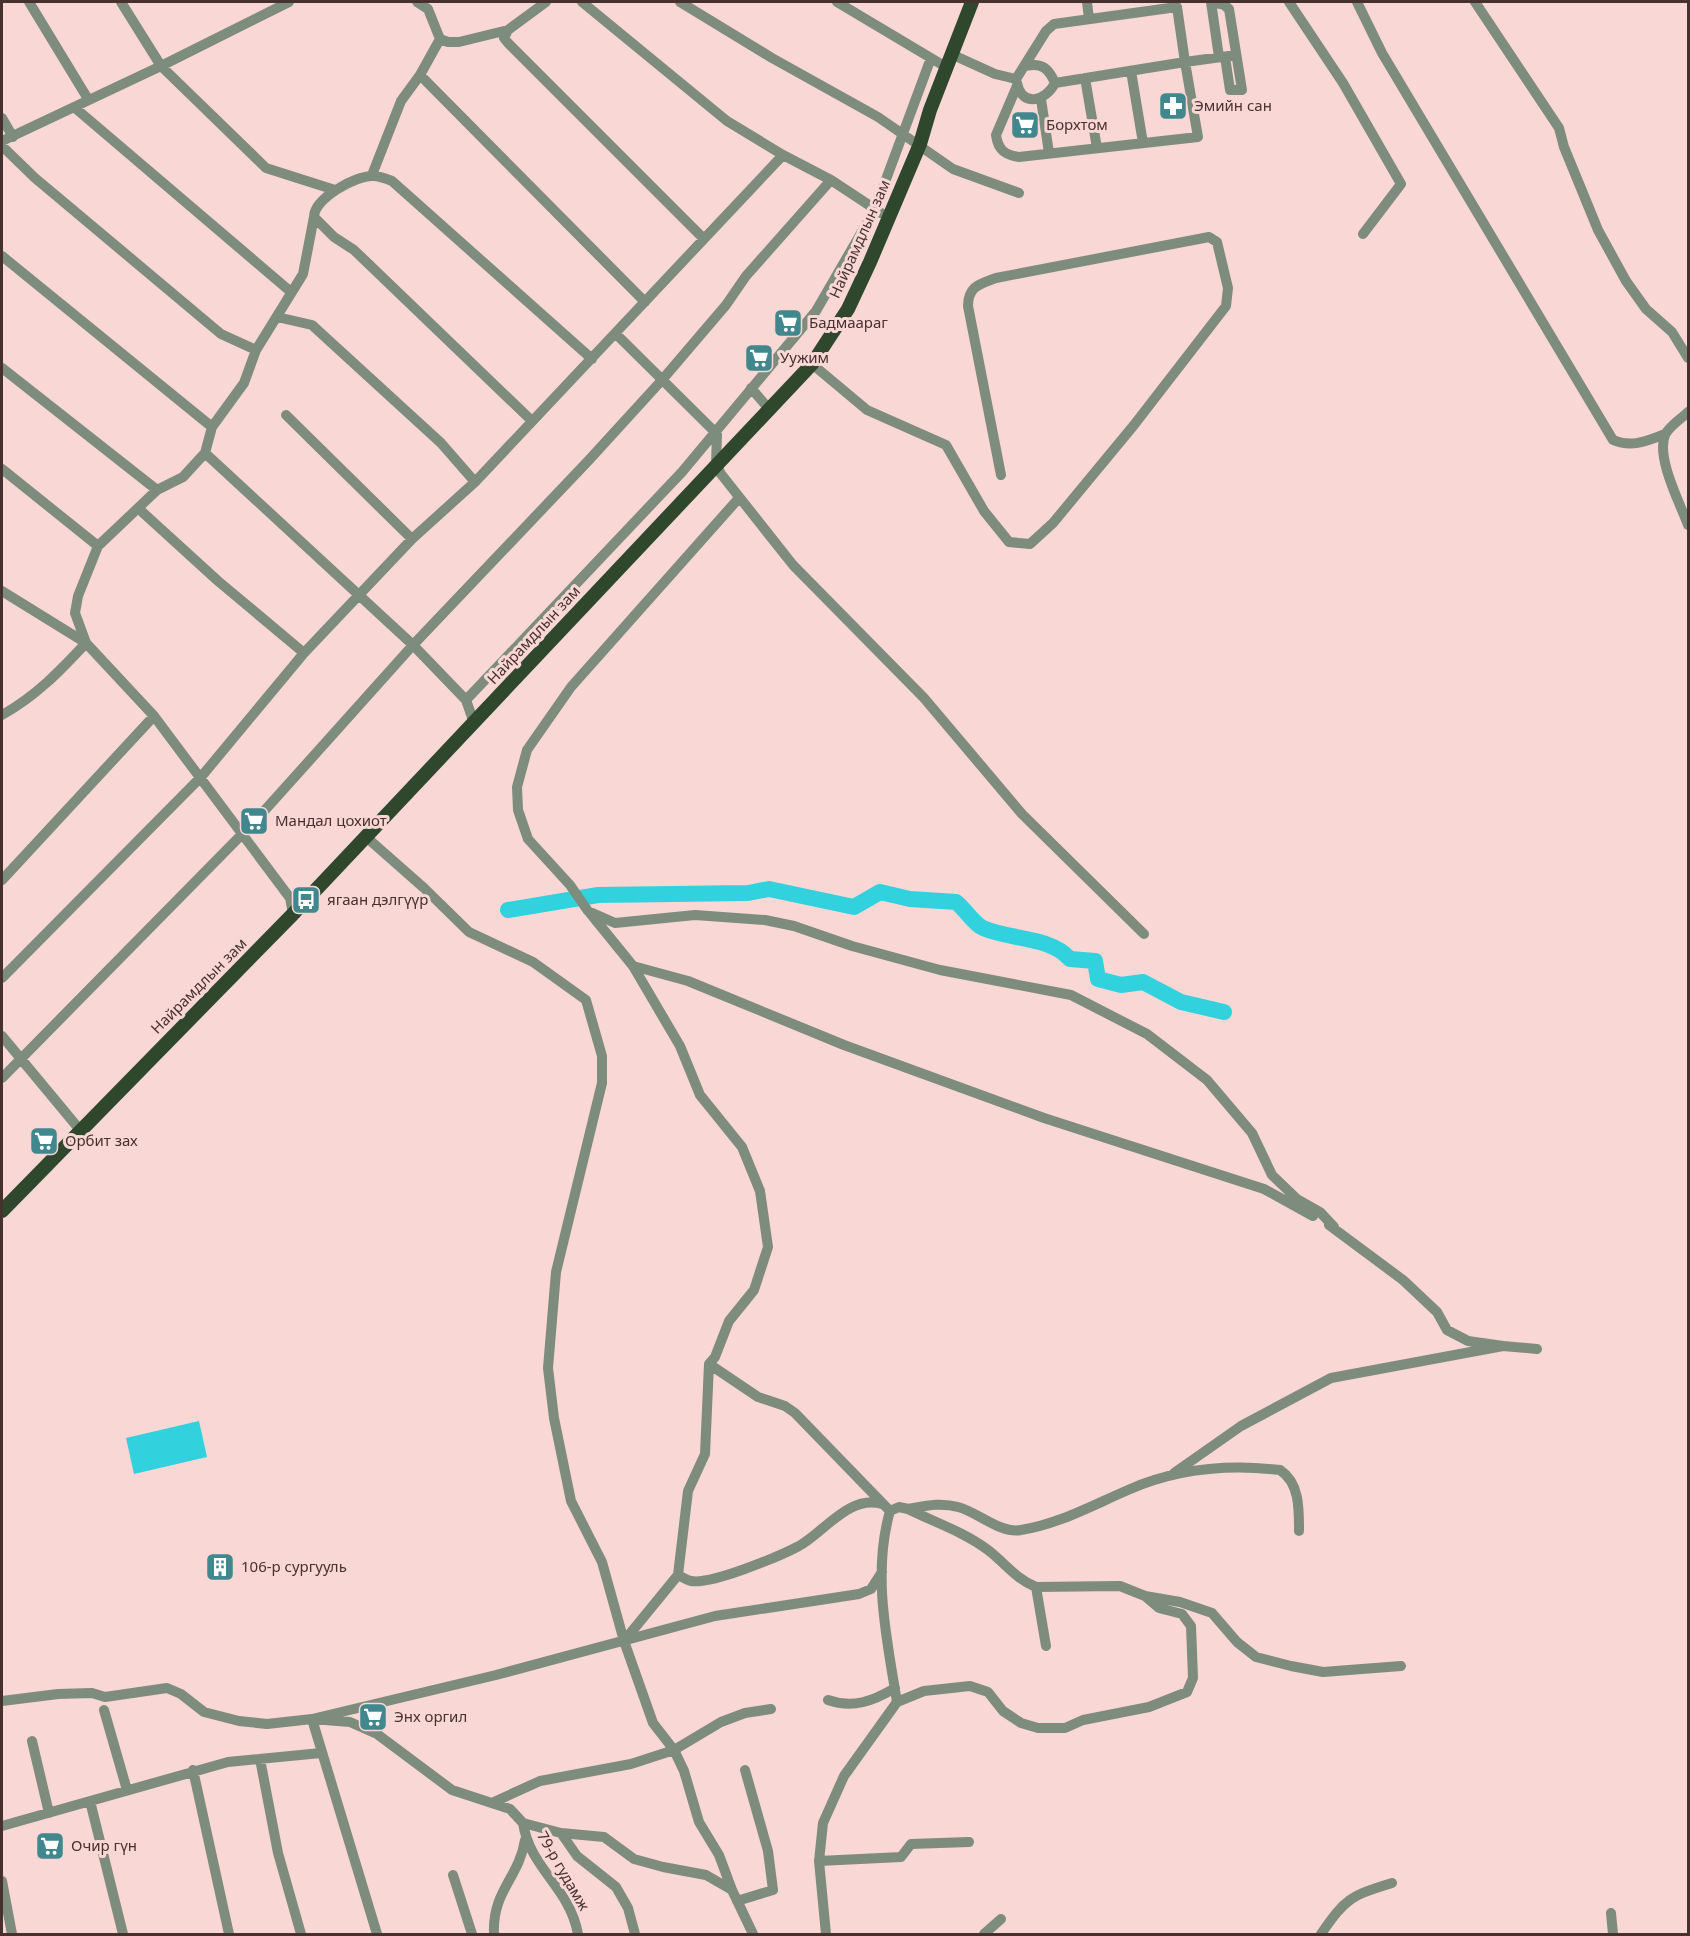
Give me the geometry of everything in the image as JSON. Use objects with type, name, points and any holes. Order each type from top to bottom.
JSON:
[{"type":"main road","name":"Найрамдлын зам","points":[[2,1211],[292,914],[812,363],[848,309],[920,144],[972,2]]},
{"type":"street","points":[[29,2],[88,99]]},
{"type":"street","points":[[121,2],[161,66],[266,168],[335,190]]},
{"type":"street","points":[[256,350],[221,334],[35,178],[2,144],[88,99],[161,66],[289,2]]},
{"type":"street","points":[[417,2],[428,9],[440,39],[448,42],[459,42],[508,30],[546,2]]},
{"type":"street","points":[[582,2],[704,104],[783,155],[831,180],[888,218]]},
{"type":"street","points":[[680,2],[903,133],[953,169],[1019,193]]},
{"type":"street","points":[[837,2],[931,58],[949,60],[1017,83],[1025,97],[1032,100],[1041,99],[1050,92],[1055,83]]},
{"type":"street","points":[[1087,2],[1089,19]]},
{"type":"street","points":[[1211,2],[1224,5],[1229,9],[1227,56],[1211,2]]},
{"type":"street","points":[[1289,2],[1343,83],[1401,184],[1363,234]]},
{"type":"street","points":[[1357,2],[1382,53],[1613,440],[1625,445],[1643,442],[1665,434],[1689,412]]},
{"type":"street","points":[[1474,2],[1559,128],[1564,147],[1598,230],[1626,280],[1646,309],[1672,332],[1689,358]]},
{"type":"street","points":[[1178,4],[1198,137],[1019,157],[1000,149],[996,135],[1017,83],[1050,27],[1089,19],[1134,7],[1178,4]]},
{"type":"street","points":[[508,30],[504,38],[508,43],[704,239]]},
{"type":"street","points":[[372,175],[401,101],[420,75],[440,39]]},
{"type":"street","points":[[1055,83],[1227,56]]},
{"type":"street","points":[[466,700],[682,472],[816,311],[875,209],[931,58]]},
{"type":"street","points":[[1026,66],[1042,66],[1051,74],[1055,83]]},
{"type":"street","points":[[1131,70],[1143,143]]},
{"type":"street","points":[[420,75],[645,302]]},
{"type":"street","points":[[1085,78],[1097,148]]},
{"type":"street","points":[[1041,99],[1049,153]]},
{"type":"street","points":[[74,107],[291,292]]},
{"type":"street","points":[[2,118],[13,137]]},
{"type":"street","points":[[2,978],[201,777],[304,653],[412,539],[475,482],[783,155]]},
{"type":"street","points":[[86,643],[75,613],[78,596],[98,546],[157,490],[183,477],[205,453],[212,428],[244,383],[256,350],[303,274],[314,211],[322,199],[335,190],[372,175],[392,181],[592,359]]},
{"type":"street","points":[[2,1078],[242,831],[257,819],[413,645],[662,380],[726,305],[746,276],[831,180]]},
{"type":"street","points":[[314,218],[334,237],[354,250],[531,420]]},
{"type":"street","points":[[812,363],[867,410],[946,445],[984,511],[1009,542],[1030,544],[1053,523],[1134,425],[1226,306],[1228,288],[1217,242],[1209,237],[996,278],[975,286],[968,294],[968,306],[1001,475]]},
{"type":"street","points":[[2,256],[212,428]]},
{"type":"street","points":[[277,317],[312,326],[441,443],[475,482]]},
{"type":"street","points":[[616,334],[715,432],[716,464],[739,498],[793,565],[924,698],[1022,814],[1144,934]]},
{"type":"street","points":[[2,368],[157,490]]},
{"type":"street","points":[[751,388],[770,409]]},
{"type":"street","points":[[286,415],[412,539]]},
{"type":"street","points":[[1665,434],[1663,443],[1668,474],[1689,525]]},
{"type":"street","points":[[205,453],[413,645],[466,700],[474,723]]},
{"type":"street","points":[[2,469],[98,546]]},
{"type":"street","points":[[624,1641],[678,1575],[688,1491],[705,1454],[709,1364],[715,1357],[729,1321],[754,1290],[768,1247],[764,1211],[760,1191],[742,1147],[700,1095],[680,1046],[633,966],[570,885],[528,839],[521,822],[517,787],[527,750],[571,687],[739,498]]},
{"type":"street","points":[[139,509],[218,581],[304,653]]},
{"type":"street","points":[[2,591],[86,643],[154,716],[290,898],[292,914]]},
{"type":"street","points":[[2,715],[22,704],[48,684],[86,643]]},
{"type":"street","points":[[2,880],[154,716]]},
{"type":"street","points":[[365,836],[470,932],[533,962],[556,976],[586,1000],[591,1011],[602,1056],[602,1083],[556,1272],[548,1368],[554,1418],[571,1501],[602,1563],[624,1641],[652,1724],[674,1750],[684,1771],[699,1822],[719,1855],[753,1935]]},
{"type":"street","points":[[588,910],[615,923],[694,915],[775,922],[940,970],[1071,995],[1147,1034],[1207,1080],[1252,1133],[1272,1175],[1298,1199],[1320,1212],[1334,1227]]},
{"type":"street","points":[[633,966],[698,984],[844,1045],[1044,1118],[1264,1189],[1334,1227],[1403,1280],[1437,1312],[1448,1330],[1468,1341],[1537,1349]]},
{"type":"street","points":[[2,1036],[23,1058],[80,1130]]},
{"type":"street","points":[[1172,1474],[1241,1426],[1331,1378],[1503,1346]]},
{"type":"street","points":[[709,1364],[758,1397],[785,1406],[795,1413],[886,1508],[882,1572],[884,1618],[897,1702]]},
{"type":"street","points":[[908,1509],[950,1505],[968,1510],[1004,1528],[1021,1531],[1081,1513],[1128,1490],[1172,1474],[1228,1466],[1280,1470],[1286,1474],[1295,1491],[1299,1508],[1299,1531]]},
{"type":"street","points":[[678,1575],[692,1581],[743,1570],[801,1545],[854,1507],[865,1502],[886,1508],[908,1509],[965,1535],[988,1550],[1024,1582],[1036,1587],[1120,1586],[1145,1596],[1180,1602],[1212,1613],[1237,1642],[1256,1658],[1323,1672],[1401,1666]]},
{"type":"street","points":[[2,1701],[58,1694],[92,1693],[105,1697],[167,1688],[181,1694],[204,1712],[239,1721],[267,1724],[312,1719],[715,1616],[860,1594],[871,1589],[882,1572]]},
{"type":"street","points":[[1036,1587],[1046,1646]]},
{"type":"street","points":[[826,1935],[819,1861],[823,1823],[844,1776],[897,1702],[924,1691],[970,1686],[988,1692],[1003,1711],[1021,1723],[1038,1728],[1065,1728],[1083,1720],[1149,1707],[1187,1692],[1193,1678],[1191,1626],[1182,1614],[1159,1608],[1145,1596]]},
{"type":"street","points":[[828,1700],[843,1705],[873,1701],[895,1688]]},
{"type":"street","points":[[494,1802],[540,1781],[631,1764],[674,1750],[722,1722],[745,1713],[771,1709]]},
{"type":"street","points":[[104,1710],[127,1790]]},
{"type":"street","points":[[312,1719],[377,1935]]},
{"type":"street","points":[[312,1719],[350,1722],[377,1734],[452,1790],[510,1809],[523,1823],[561,1833],[604,1837],[634,1858],[663,1867],[706,1875],[732,1890]]},
{"type":"street","points":[[32,1742],[49,1813]]},
{"type":"street","points":[[2,1826],[193,1770],[228,1762],[321,1753]]},
{"type":"street","points":[[260,1759],[279,1853],[301,1935]]},
{"type":"street","points":[[193,1770],[229,1935]]},
{"type":"street","points":[[737,1901],[773,1890],[768,1851],[746,1770]]},
{"type":"street","points":[[90,1801],[123,1935]]},
{"type":"street","name":"79-р гудамж","points":[[523,1823],[525,1840],[574,1913],[578,1935]]},
{"type":"street","points":[[561,1833],[577,1857],[616,1887],[628,1908],[635,1935]]},
{"type":"street","points":[[494,1935],[497,1899],[522,1858],[525,1840]]},
{"type":"street","points":[[819,1861],[901,1857],[911,1844],[969,1842]]},
{"type":"street","points":[[453,1875],[472,1935]]},
{"type":"street","points":[[2,1881],[12,1935]]},
{"type":"street","points":[[1321,1935],[1339,1908],[1353,1895],[1392,1883]]},
{"type":"street","points":[[1611,1913],[1613,1935]]},
{"type":"street","points":[[984,1935],[1001,1919]]},
{"type":"water","points":[[199,1421],[207,1457],[134,1474],[126,1438]]},
{"type":"waterway","points":[[508,910],[598,895],[748,893],[769,889],[854,907],[880,892],[910,899],[956,902],[983,928],[1040,942],[1051,946],[1070,959],[1095,961],[1098,979],[1121,985],[1143,982],[1181,1002],[1224,1012]]},
{"type":"place","name":"Эмийн сан","points":[[1173,106]]},
{"type":"place","name":"Борхтом","points":[[1025,125]]},
{"type":"place","name":"Бадмаараг","points":[[788,323]]},
{"type":"place","name":"Уужим","points":[[759,358]]},
{"type":"place","name":"Мандал цохиот","points":[[254,821]]},
{"type":"place","name":"ягаан дэлгүүр","points":[[306,900]]},
{"type":"place","name":"Орбит зах","points":[[44,1141]]},
{"type":"place","name":"106-р сургууль","points":[[220,1567]]},
{"type":"place","name":"Энх оргил","points":[[373,1717]]},
{"type":"place","name":"Очир гүн","points":[[50,1846]]}]
